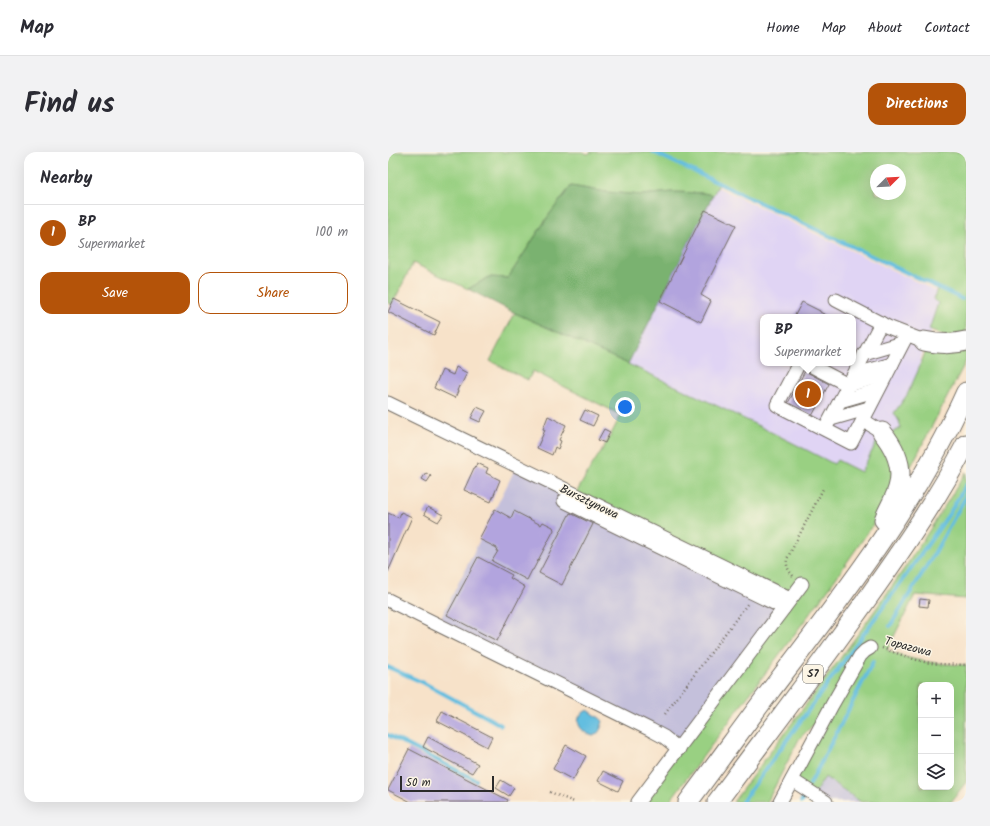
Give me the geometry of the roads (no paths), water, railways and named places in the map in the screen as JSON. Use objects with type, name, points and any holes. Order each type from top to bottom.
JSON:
[{"type":"highway","points":[[889,374],[948,345],[966,341]]},
{"type":"highway","name":"S7","points":[[688,802],[878,547],[940,446],[966,392]]},
{"type":"highway","points":[[878,547],[884,520],[900,481],[898,459],[889,441],[882,432]]},
{"type":"highway","name":"S7","points":[[717,802],[850,624],[906,544],[955,466],[966,444]]},
{"type":"street","points":[[836,300],[881,323]]},
{"type":"street","points":[[881,323],[889,374],[882,432]]},
{"type":"street","points":[[881,323],[845,392],[851,443],[889,374]]},
{"type":"street","points":[[798,366],[778,405],[845,392],[889,374]]},
{"type":"street","points":[[810,366],[845,392]]},
{"type":"street","points":[[845,392],[889,374]]},
{"type":"street","points":[[845,392],[889,374]]},
{"type":"street","points":[[845,392],[889,374]]},
{"type":"street","name":"Bursztynowa","points":[[388,403],[787,604]]},
{"type":"street","points":[[564,501],[754,594],[787,604]]},
{"type":"street","points":[[638,802],[802,584]]},
{"type":"street","points":[[388,600],[651,730],[664,737],[678,749]]},
{"type":"street","points":[[780,802],[860,656],[865,650],[870,648]]},
{"type":"street","points":[[792,780],[826,802]]},
{"type":"water","points":[[588,710],[603,721],[599,732],[593,736],[581,728],[578,720],[583,713]]},
{"type":"waterway","points":[[653,152],[962,299]]},
{"type":"waterway","points":[[742,802],[904,578],[949,514],[966,485]]},
{"type":"waterway","points":[[890,626],[934,554],[966,496]]},
{"type":"waterway","points":[[810,784],[873,662]]},
{"type":"waterway","points":[[388,667],[424,683],[501,725]]},
{"type":"waterway","points":[[388,735],[476,780]]},
{"type":"waterway","points":[[801,802],[803,798]]},
{"type":"place","name":"BP","points":[[808,394]]}]
